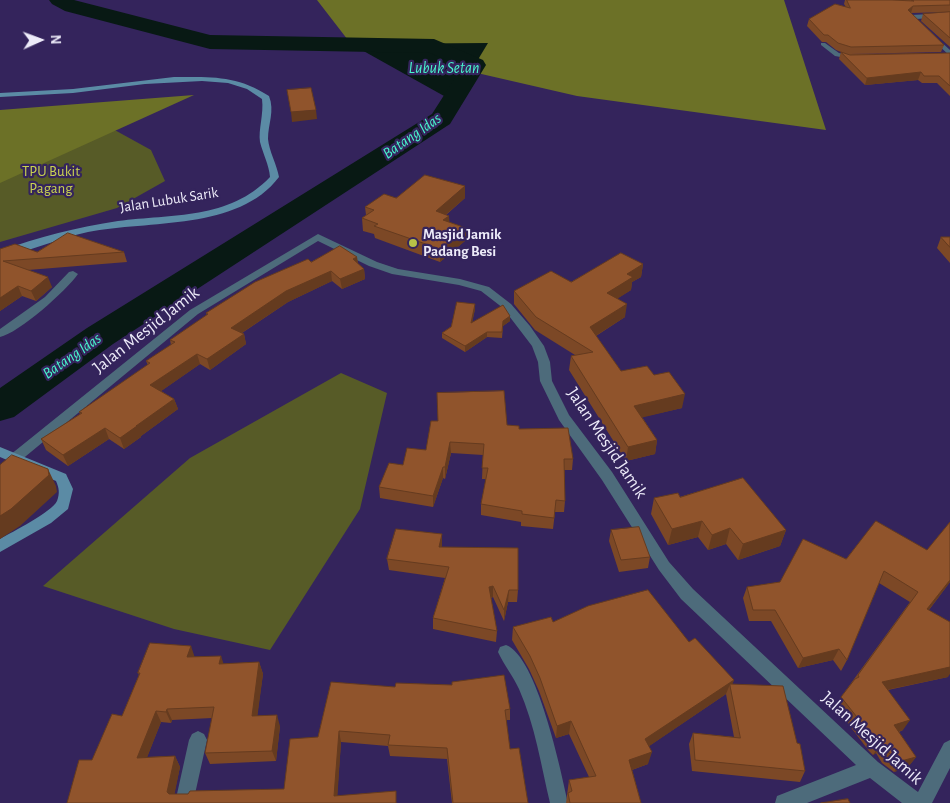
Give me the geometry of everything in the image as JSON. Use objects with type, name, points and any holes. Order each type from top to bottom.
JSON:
[{"type":"street","points":[[950,15],[911,17],[950,55]]},
{"type":"street","points":[[823,44],[833,53],[842,57],[867,58]]},
{"type":"street","points":[[941,56],[950,55]]},
{"type":"street","name":"Jalan Lubuk Sarik","points":[[0,95],[72,91],[158,81],[218,79],[247,85],[266,98],[268,111],[264,141],[273,165],[274,177],[269,186],[255,197],[223,209],[180,218],[91,229],[37,242],[0,255]]},
{"type":"street","name":"Jalan Mesjid Jamik","points":[[8,455],[194,312],[318,237],[373,264],[396,272],[460,282],[485,289],[507,306],[526,328],[538,346],[544,362],[546,381],[564,417],[607,476],[670,573],[693,600],[872,768],[917,803]]},
{"type":"street","points":[[0,334],[45,302],[63,287],[73,274]]},
{"type":"street","points":[[0,546],[46,519],[63,505],[66,489],[61,478],[8,455]]},
{"type":"street","points":[[506,652],[518,668],[529,689],[539,719],[559,803]]},
{"type":"street","points":[[184,803],[198,740]]},
{"type":"street","points":[[922,803],[950,749]]},
{"type":"street","points":[[784,803],[872,768]]},
{"type":"green space","points":[[317,0],[784,0],[826,130],[577,96],[351,44]]},
{"type":"green space","points":[[194,95],[0,183],[0,110]]},
{"type":"green space","name":"TPU Bukit Pagang","points":[[102,123],[151,150],[165,181],[117,208],[0,242],[0,141]]},
{"type":"green space","points":[[341,373],[387,393],[360,509],[270,650],[174,629],[43,586],[190,458]]},
{"type":"water","name":"Lubuk Setan","points":[[488,43],[453,101],[351,44]]},
{"type":"building","points":[[847,0],[950,0],[950,5],[913,6],[908,10],[944,45],[851,47],[838,43],[828,35],[824,35],[809,19],[835,4],[850,8]]},
{"type":"building","points":[[950,12],[950,38],[923,14]]},
{"type":"building","points":[[841,52],[850,55],[950,53],[950,86],[939,76],[924,76],[921,72],[867,78]]},
{"type":"building","points":[[311,88],[316,110],[291,112],[287,90]]},
{"type":"building","points":[[425,175],[465,186],[436,211],[449,216],[443,220],[466,228],[440,249],[374,226],[378,224],[362,218],[374,210],[365,207],[384,194],[396,198]]},
{"type":"building","points":[[68,233],[124,252],[3,261],[48,277],[31,291],[18,286],[0,298],[0,249],[15,244],[37,252]]},
{"type":"building","points":[[941,237],[950,237],[950,247]]},
{"type":"building","points":[[340,246],[357,257],[353,259],[364,269],[340,279],[331,271],[286,291],[231,328],[244,334],[207,359],[197,354],[150,385],[174,399],[120,438],[105,428],[63,455],[41,439],[82,413],[79,412],[150,363],[146,361],[175,342],[170,340],[208,314],[206,313],[255,282],[308,259],[311,262]]},
{"type":"building","points":[[621,253],[643,264],[627,274],[633,277],[607,293],[627,304],[590,327],[621,371],[647,366],[654,375],[669,372],[685,394],[634,406],[657,440],[628,447],[571,356],[593,352],[536,317],[514,291],[551,271],[571,282]]},
{"type":"building","points":[[457,302],[475,304],[471,323],[503,305],[510,316],[503,321],[502,332],[487,332],[465,346],[442,333],[451,327]]},
{"type":"building","points":[[504,391],[507,425],[519,426],[519,429],[568,428],[573,459],[564,459],[565,501],[556,500],[554,518],[522,514],[522,511],[481,504],[488,468],[482,468],[484,444],[450,442],[445,467],[443,467],[433,496],[379,487],[389,463],[403,465],[407,448],[426,450],[431,421],[438,421],[437,393]]},
{"type":"building","points":[[12,455],[48,469],[49,475],[11,509],[0,516],[0,465]]},
{"type":"building","points":[[743,478],[786,530],[743,544],[730,528],[712,535],[702,521],[672,529],[654,498],[678,493],[680,497]]},
{"type":"building","points":[[876,521],[927,550],[950,522],[950,580],[927,609],[950,622],[950,667],[882,682],[910,720],[894,725],[916,757],[901,761],[889,753],[883,743],[880,744],[876,741],[841,697],[855,679],[859,677],[858,675],[918,592],[884,571],[847,660],[839,649],[803,658],[775,610],[753,610],[747,587],[780,582],[803,539],[846,559]]},
{"type":"building","points":[[639,527],[650,557],[621,560],[611,530]]},
{"type":"building","points":[[396,529],[442,534],[439,547],[518,548],[518,590],[509,590],[504,610],[493,586],[489,587],[497,631],[433,618],[449,567],[387,559]]},
{"type":"building","points":[[648,590],[689,642],[695,638],[734,680],[645,739],[652,752],[629,760],[641,803],[570,803],[568,793],[572,791],[569,780],[596,776],[571,721],[557,726],[540,678],[513,627],[551,617],[553,622],[588,606]]},
{"type":"building","points":[[150,643],[191,646],[187,657],[221,656],[219,664],[259,662],[252,716],[277,715],[272,751],[205,753],[214,707],[167,709],[166,712],[156,711],[137,758],[175,756],[167,792],[169,794],[188,794],[190,791],[284,789],[290,739],[318,737],[331,682],[395,687],[396,683],[452,685],[452,682],[504,675],[510,709],[505,710],[510,749],[519,748],[528,803],[453,803],[447,748],[388,745],[390,735],[339,731],[334,796],[396,791],[396,803],[67,803],[79,760],[92,760],[112,714],[122,716]]},
{"type":"building","points":[[730,684],[783,686],[797,743],[800,744],[805,771],[695,760],[693,733],[740,738]]},
{"type":"building","points":[[848,799],[850,803],[821,803]]},
{"type":"waterway","name":"Batang Idas","points":[[0,407],[100,336],[441,119],[475,65],[434,46],[210,42],[72,7],[59,0]]},
{"type":"place","name":"Masjid Jamik Padang Besi","points":[[413,243]]}]
